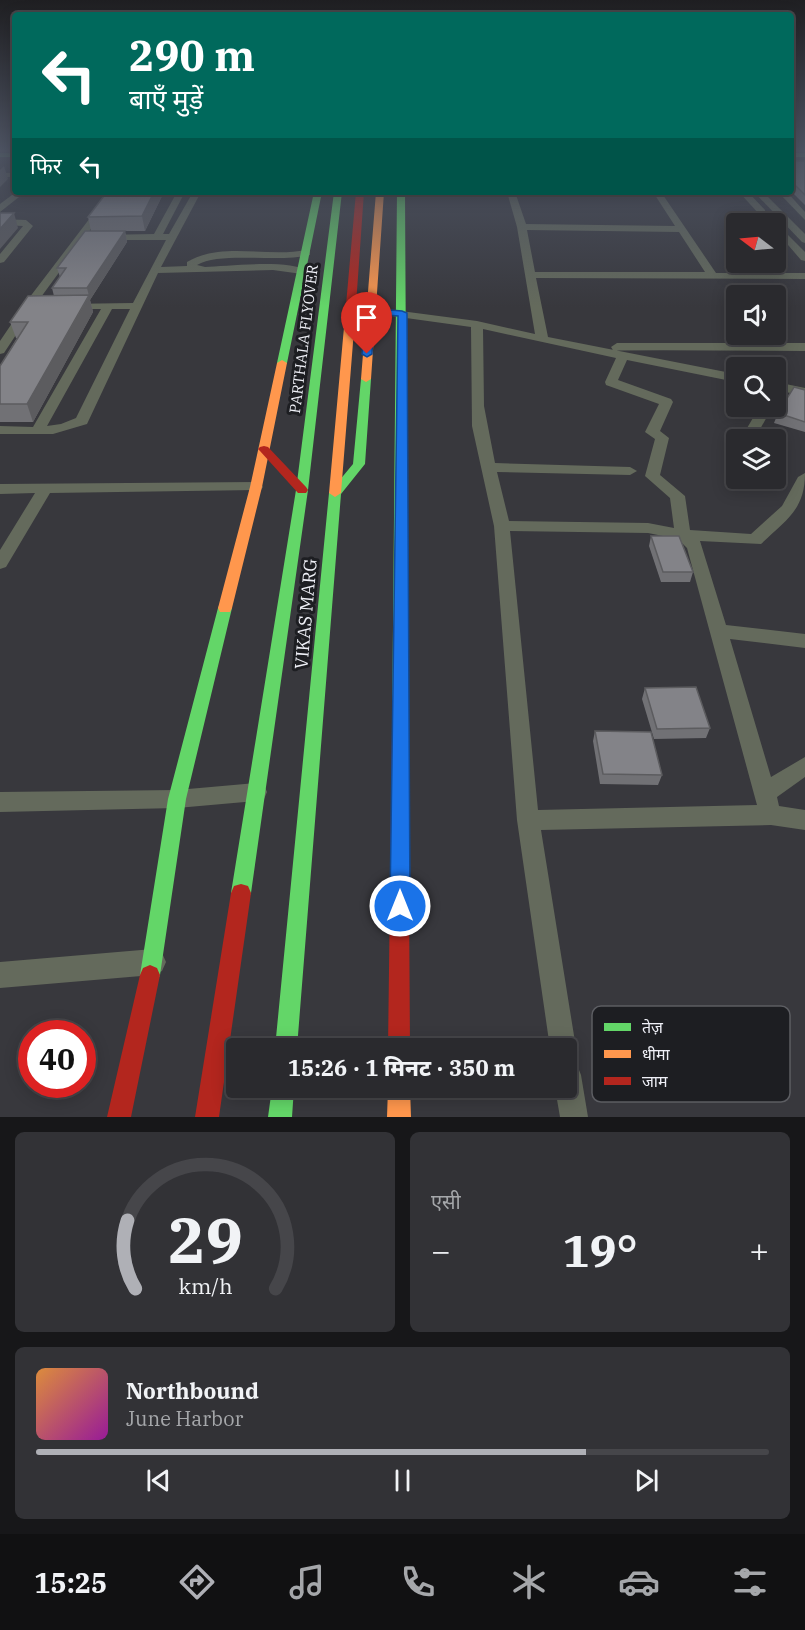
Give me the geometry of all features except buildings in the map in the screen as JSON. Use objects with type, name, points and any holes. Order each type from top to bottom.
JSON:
[{"type":"main road","points":[[119,1117],[153,962],[177,799],[264,449],[289,265],[306,253],[316,203]]},
{"type":"main road","name":"PARTHALA FLYOVER","points":[[302,490],[337,203]]},
{"type":"main road","points":[[335,493],[359,203]]},
{"type":"main road","points":[[335,493],[359,464],[380,203]]},
{"type":"main road","points":[[383,203],[403,222]]},
{"type":"main road","points":[[399,1038],[402,203]]},
{"type":"main road","points":[[264,449],[302,490]]},
{"type":"main road","name":"VIKAS MARG","points":[[207,1117],[302,490]]},
{"type":"main road","name":"VIKAS MARG","points":[[287,1038],[335,493]]},
{"type":"main road","points":[[280,1117],[281,1098]]},
{"type":"main road","points":[[399,1098],[399,1117]]},
{"type":"street","points":[[0,350],[40,306],[78,237],[105,203]]},
{"type":"street","points":[[157,237],[175,203]]},
{"type":"street","points":[[174,257],[173,237],[191,203]]},
{"type":"street","points":[[514,203],[522,227],[542,338]]},
{"type":"street","points":[[664,203],[713,276]]},
{"type":"street","points":[[769,203],[805,240]]},
{"type":"street","points":[[794,203],[805,217]]},
{"type":"street","points":[[0,222],[19,222],[28,226],[0,260]]},
{"type":"street","points":[[522,227],[681,229]]},
{"type":"street","points":[[78,237],[173,237]]},
{"type":"street","points":[[786,238],[805,258]]},
{"type":"street","points":[[154,270],[196,264],[227,255],[289,265]]},
{"type":"street","points":[[174,257],[222,271],[289,265]]},
{"type":"street","points":[[0,430],[57,430],[72,427],[82,421],[154,270],[174,257]]},
{"type":"street","points":[[531,274],[805,276]]},
{"type":"street","points":[[40,306],[137,306]]},
{"type":"street","points":[[38,430],[108,306]]},
{"type":"street","points":[[370,310],[477,324],[577,347],[726,376]]},
{"type":"street","points":[[477,324],[477,406],[502,526],[528,820],[561,1038]]},
{"type":"street","points":[[577,347],[805,347]]},
{"type":"street","points":[[623,356],[611,382],[666,402],[652,432],[662,438],[652,476],[677,496],[683,536],[695,546],[771,814]]},
{"type":"street","points":[[786,389],[805,392]]},
{"type":"street","points":[[488,467],[630,471]]},
{"type":"street","points":[[502,526],[648,528],[683,536],[755,540],[788,509],[805,477]]},
{"type":"street","points":[[0,489],[256,487]]},
{"type":"street","points":[[0,563],[45,489]]},
{"type":"street","points":[[719,631],[805,642]]},
{"type":"street","points":[[765,793],[805,766]]},
{"type":"street","points":[[0,802],[177,799],[256,792]]},
{"type":"street","points":[[528,820],[771,814],[805,820]]},
{"type":"street","points":[[0,975],[153,962]]},
{"type":"street","points":[[571,1098],[574,1117]]},
{"type":"traffic: fast","points":[[282,363],[316,203]]},
{"type":"traffic: fast","points":[[241,893],[302,490],[337,203]]},
{"type":"traffic: fast","points":[[400,734],[401,203]]},
{"type":"traffic: fast","points":[[287,1038],[335,493],[359,464],[366,379]]},
{"type":"traffic: fast","points":[[150,975],[177,799],[225,608]]},
{"type":"traffic: fast","points":[[280,1117],[282,1098]]},
{"type":"traffic: slow","points":[[366,379],[379,203]]},
{"type":"traffic: slow","points":[[335,493],[351,305]]},
{"type":"traffic: slow","points":[[225,608],[256,487],[282,363]]},
{"type":"traffic: slow","points":[[399,1098],[399,1117]]},
{"type":"traffic: jam","points":[[351,305],[359,203]]},
{"type":"traffic: jam","points":[[264,449],[302,490]]},
{"type":"traffic: jam","points":[[399,1038],[400,734]]},
{"type":"traffic: jam","points":[[207,1117],[241,893]]},
{"type":"traffic: jam","points":[[119,1117],[150,975]]},
{"type":"route","points":[[367,354],[370,310],[402,313],[400,906]]}]
